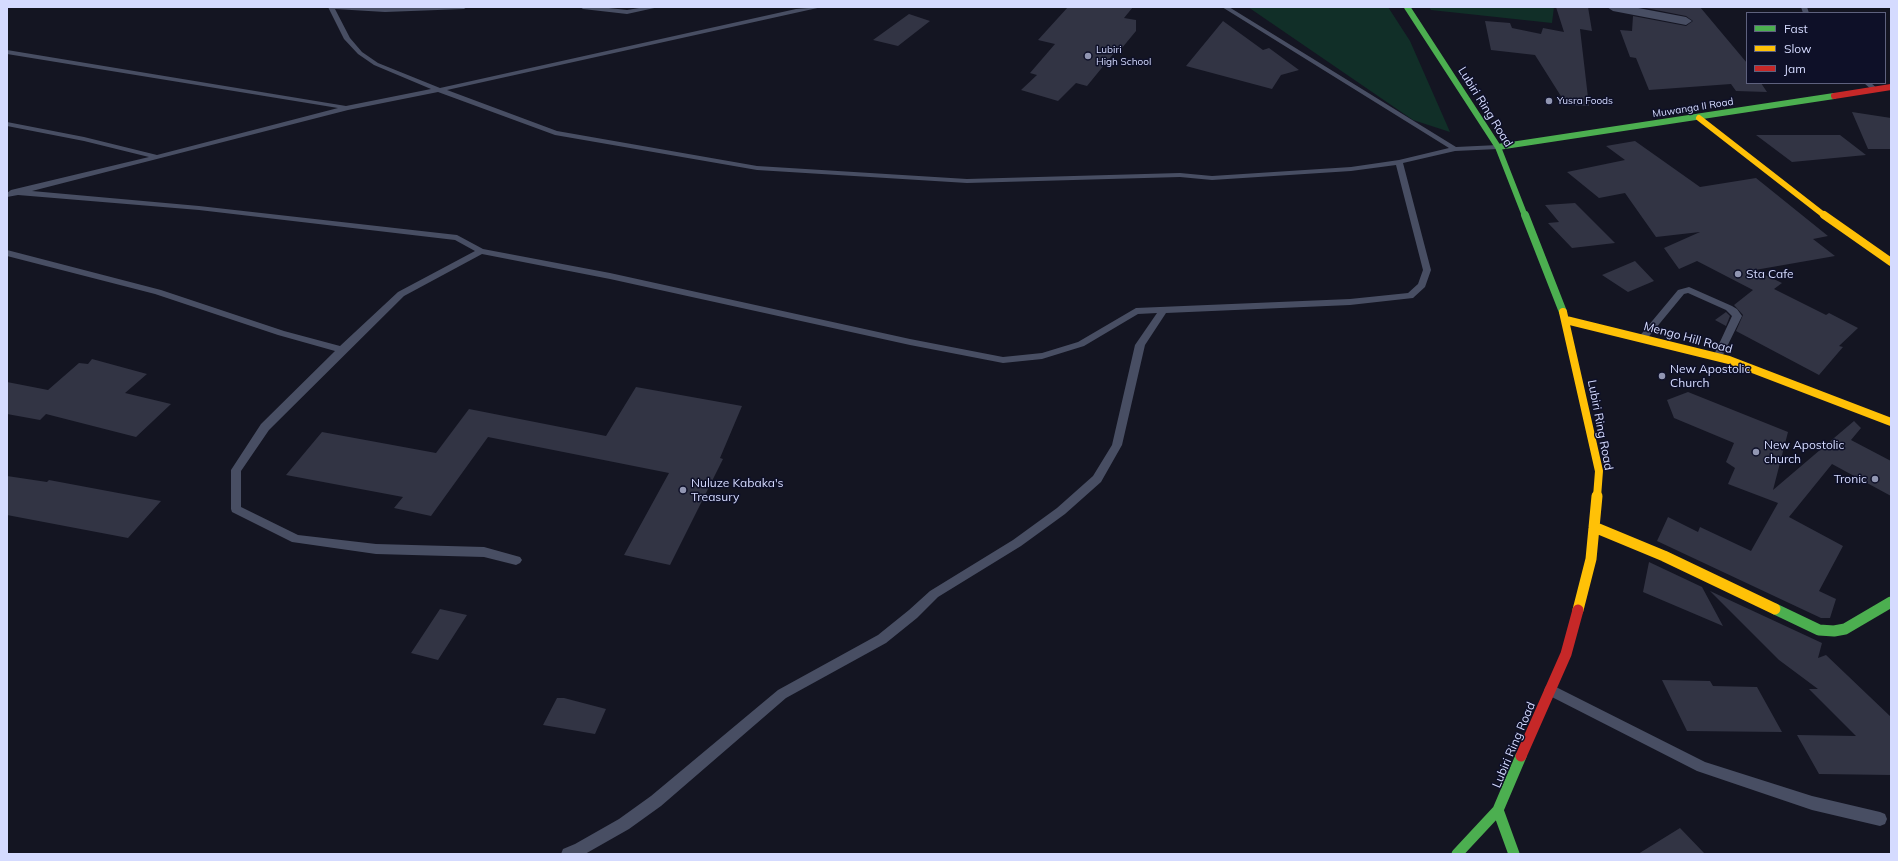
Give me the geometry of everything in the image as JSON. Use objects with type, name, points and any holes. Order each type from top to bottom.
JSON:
[{"type":"main road","name":"Lubiri Ring Road","points":[[1407,7],[1498,147],[1566,320],[1599,471],[1591,559],[1568,646],[1498,810],[1457,854]]},
{"type":"main road","name":"Muwanga II Road","points":[[1498,147],[1699,118],[1891,87]]},
{"type":"main road","points":[[1699,118],[1836,225],[1891,262]]},
{"type":"main road","name":"Mengo Hill Road","points":[[1566,320],[1718,357],[1891,422]]},
{"type":"main road","points":[[1594,527],[1664,556],[1819,630],[1834,631],[1846,629],[1891,602]]},
{"type":"main road","points":[[1498,810],[1514,854]]},
{"type":"street","points":[[1613,7],[1686,22]]},
{"type":"lane","points":[[464,7],[385,10],[331,7],[347,39],[360,53],[376,64],[439,90],[555,133],[757,168],[967,181],[1180,175],[1212,178],[1351,169],[1399,162],[1455,149],[1498,147]]},
{"type":"lane","points":[[583,7],[627,12],[656,7]]},
{"type":"lane","points":[[779,7],[796,11]]},
{"type":"lane","points":[[11,194],[346,108],[439,90],[819,7]]},
{"type":"lane","points":[[1225,7],[1455,149]]},
{"type":"lane","points":[[7,52],[346,108]]},
{"type":"lane","points":[[1868,84],[1875,90]]},
{"type":"lane","points":[[7,124],[84,139],[156,157]]},
{"type":"lane","points":[[11,194],[207,209],[457,238],[481,251],[610,276],[910,342],[1003,360],[1042,356],[1080,344],[1136,311],[1350,302],[1410,296],[1422,285],[1427,270],[1399,162]]},
{"type":"lane","points":[[481,251],[401,294],[342,350],[265,427],[236,470],[236,509],[296,539],[376,549],[484,552],[516,560]]},
{"type":"lane","points":[[7,253],[158,292],[281,333],[342,350]]},
{"type":"lane","points":[[1642,338],[1681,292],[1689,290],[1729,308],[1737,316],[1718,357]]},
{"type":"lane","points":[[568,854],[579,850],[624,824],[656,801],[782,694],[882,639],[913,614],[934,594],[1018,543],[1060,511],[1097,479],[1117,444],[1140,345],[1163,311]]},
{"type":"lane","points":[[1550,690],[1702,767],[1812,803],[1880,819]]},
{"type":"green space","points":[[1248,7],[1388,7],[1410,41],[1450,132],[1413,120]]},
{"type":"green space","points":[[1429,7],[1554,7],[1552,23],[1431,10]]},
{"type":"building","points":[[1068,7],[1133,7],[1124,18],[1136,20],[1136,31],[1117,54],[1114,53],[1087,86],[1076,83],[1058,101],[1021,90],[1037,75],[1030,73],[1055,44],[1038,40]]},
{"type":"building","points":[[1556,7],[1588,7],[1592,31],[1580,29],[1589,106],[1569,105],[1567,101],[1564,101],[1535,55],[1491,50],[1485,21],[1510,23],[1512,28],[1541,34],[1543,28],[1564,32]]},
{"type":"building","points":[[1641,7],[1700,7],[1746,62],[1746,84],[1762,84],[1767,92],[1736,91],[1731,84],[1649,90],[1636,58],[1630,57],[1620,30],[1632,31],[1633,16],[1686,26],[1693,21],[1686,16]]},
{"type":"building","points":[[909,14],[930,21],[898,46],[873,40]]},
{"type":"building","points":[[1223,21],[1263,50],[1269,48],[1299,70],[1281,75],[1272,89],[1186,66]]},
{"type":"building","points":[[1852,112],[1891,118],[1891,149],[1868,149]]},
{"type":"building","points":[[1756,135],[1840,135],[1866,155],[1792,162]]},
{"type":"building","points":[[1635,141],[1700,187],[1756,178],[1828,236],[1813,239],[1835,256],[1755,270],[1782,283],[1774,289],[1826,315],[1829,313],[1858,328],[1839,346],[1843,347],[1819,375],[1736,331],[1743,315],[1734,305],[1753,290],[1697,261],[1679,269],[1664,248],[1700,232],[1656,237],[1625,193],[1599,198],[1567,172],[1625,160],[1606,146]]},
{"type":"building","points":[[1575,203],[1615,243],[1572,248],[1548,223],[1559,222],[1545,205]]},
{"type":"building","points":[[1635,261],[1654,281],[1628,292],[1602,275]]},
{"type":"building","points":[[1726,312],[1730,316],[1726,326],[1715,320]]},
{"type":"building","points":[[92,359],[147,374],[125,393],[171,404],[136,437],[46,414],[40,420],[7,414],[7,382],[48,390],[79,363],[88,364]]},
{"type":"building","points":[[636,387],[742,406],[720,458],[723,459],[670,565],[624,555],[669,473],[488,437],[431,516],[394,508],[403,497],[286,475],[322,432],[436,453],[469,409],[606,436]]},
{"type":"building","points":[[1688,392],[1788,432],[1773,490],[1854,421],[1861,428],[1851,440],[1891,461],[1891,496],[1832,464],[1789,517],[1843,546],[1819,591],[1836,599],[1830,618],[1821,618],[1657,541],[1668,517],[1698,532],[1700,527],[1751,551],[1778,503],[1728,484],[1735,468],[1726,462],[1734,443],[1674,418],[1667,400]]},
{"type":"building","points":[[7,476],[47,482],[49,480],[161,501],[128,538],[7,515]]},
{"type":"building","points":[[1649,562],[1702,587],[1723,626],[1643,592]]},
{"type":"building","points":[[1710,591],[1822,643],[1818,658],[1826,655],[1891,717],[1891,775],[1819,774],[1797,735],[1856,736],[1809,689],[1818,689],[1779,660]]},
{"type":"building","points":[[440,609],[467,615],[438,660],[411,653]]},
{"type":"building","points":[[1662,680],[1710,681],[1713,686],[1757,687],[1782,732],[1687,731]]},
{"type":"building","points":[[557,698],[564,698],[606,709],[595,734],[543,725]]},
{"type":"building","points":[[1680,828],[1705,854],[1638,854]]},
{"type":"traffic: fast","points":[[1407,7],[1498,147],[1563,312]]},
{"type":"traffic: fast","points":[[1498,147],[1834,96]]},
{"type":"traffic: fast","points":[[1775,609],[1819,630],[1834,631],[1845,629],[1891,602]]},
{"type":"traffic: fast","points":[[1457,854],[1498,810],[1521,756]]},
{"type":"traffic: fast","points":[[1498,810],[1514,854]]},
{"type":"traffic: slow","points":[[1699,118],[1836,225],[1891,262]]},
{"type":"traffic: slow","points":[[1563,312],[1599,471],[1591,559],[1578,610]]},
{"type":"traffic: slow","points":[[1566,320],[1729,360],[1891,422]]},
{"type":"traffic: slow","points":[[1594,527],[1664,556],[1775,609]]},
{"type":"traffic: jam","points":[[1834,96],[1891,87]]},
{"type":"traffic: jam","points":[[1521,756],[1566,654],[1578,610]]},
{"type":"place","name":"Lubiri High School","points":[[1088,56]]},
{"type":"place","name":"Yusra Foods","points":[[1549,101]]},
{"type":"place","name":"Sta Cafe","points":[[1738,274]]},
{"type":"place","name":"New Apostolic Church","points":[[1662,376]]},
{"type":"place","name":"New Apostolic church","points":[[1756,452]]},
{"type":"place","name":"Tronic","points":[[1875,479]]},
{"type":"place","name":"Nuluze Kabaka's Treasury","points":[[683,490]]}]
